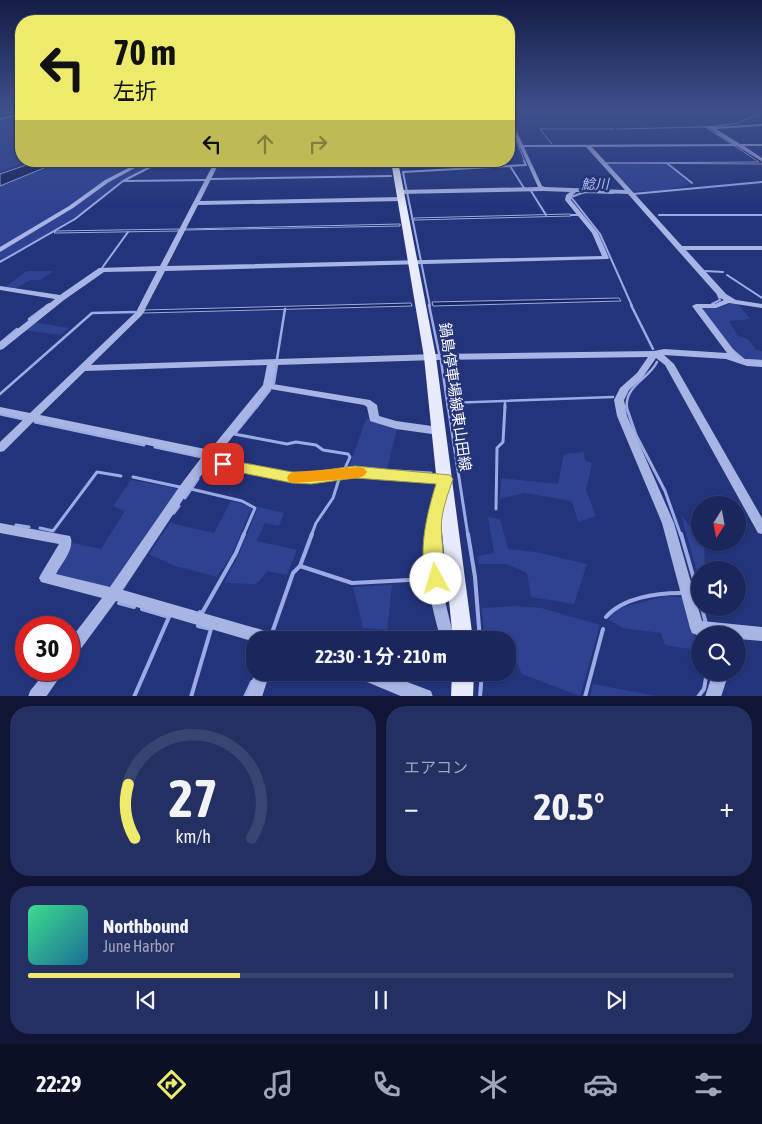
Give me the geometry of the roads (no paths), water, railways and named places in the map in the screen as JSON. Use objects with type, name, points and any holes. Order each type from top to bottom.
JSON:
[{"type":"main road","name":"鍋島停車場線東山田線","points":[[396,167],[420,263],[462,631]]},
{"type":"main road","points":[[462,696],[463,681]]},
{"type":"street","points":[[737,143],[762,160]]},
{"type":"street","points":[[544,189],[540,187],[520,146],[762,145]]},
{"type":"street","points":[[588,146],[729,300],[744,305],[762,306]]},
{"type":"street","points":[[0,250],[71,207],[107,181],[134,167]]},
{"type":"street","points":[[0,448],[139,313],[215,167]]},
{"type":"street","points":[[196,203],[544,189],[632,194]]},
{"type":"street","points":[[0,347],[61,298],[102,270],[606,258],[595,233],[568,200],[569,195],[574,190]]},
{"type":"street","points":[[681,248],[762,248]]},
{"type":"street","points":[[0,288],[61,298]]},
{"type":"street","points":[[729,300],[716,306],[696,306],[728,350],[734,355],[735,359]]},
{"type":"street","points":[[83,368],[430,357],[654,354],[664,352],[726,356],[747,363],[762,364]]},
{"type":"street","points":[[654,354],[662,357],[669,364],[762,529]]},
{"type":"street","points":[[654,354],[640,375],[624,388],[619,400],[622,416],[668,523],[696,626]]},
{"type":"street","points":[[80,638],[208,457],[268,386],[272,362]]},
{"type":"street","points":[[268,386],[367,402],[372,405],[374,418],[396,425],[439,431]]},
{"type":"street","points":[[0,410],[292,478],[311,478],[355,472],[445,479],[434,517],[433,548],[439,610],[445,631]]},
{"type":"street","points":[[0,528],[66,540],[65,546],[46,578],[113,594],[246,632]]},
{"type":"street","points":[[746,634],[762,634]]},
{"type":"street","points":[[36,696],[48,681]]},
{"type":"street","points":[[254,696],[260,681]]},
{"type":"street","points":[[384,681],[425,696]]},
{"type":"street","points":[[713,696],[718,681]]},
{"type":"waterway","points":[[517,143],[525,162]]},
{"type":"waterway","points":[[515,166],[526,165],[524,161]]},
{"type":"waterway","points":[[668,164],[692,183]]},
{"type":"waterway","points":[[0,262],[75,219],[123,181],[150,167]]},
{"type":"waterway","points":[[430,306],[403,172],[491,167]]},
{"type":"waterway","points":[[511,167],[524,188]]},
{"type":"waterway","points":[[211,179],[391,176]]},
{"type":"waterway","points":[[124,181],[206,180]]},
{"type":"waterway","name":"鯰川","points":[[633,194],[762,182]]},
{"type":"waterway","points":[[531,191],[546,215]]},
{"type":"waterway","name":"鯰川","points":[[613,193],[585,192],[571,197],[600,234],[632,306]]},
{"type":"waterway","points":[[571,215],[579,215]]},
{"type":"waterway","points":[[659,215],[762,215]]},
{"type":"waterway","points":[[102,268],[128,232]]},
{"type":"waterway","points":[[705,271],[723,272]]},
{"type":"waterway","points":[[727,275],[762,298]]},
{"type":"waterway","points":[[712,304],[720,300],[718,295]]},
{"type":"waterway","points":[[29,319],[48,305]]},
{"type":"waterway","points":[[429,305],[439,353]]},
{"type":"waterway","name":"鯰川","points":[[631,305],[653,349]]},
{"type":"waterway","points":[[277,359],[285,309]]},
{"type":"waterway","points":[[0,394],[92,313],[135,312]]},
{"type":"waterway","points":[[0,343],[17,329]]},
{"type":"waterway","points":[[732,350],[744,360],[762,361]]},
{"type":"waterway","points":[[441,361],[448,408]]},
{"type":"waterway","name":"鯰川","points":[[627,408],[629,394],[657,362]]},
{"type":"waterway","points":[[274,383],[277,364]]},
{"type":"waterway","points":[[256,408],[270,390]]},
{"type":"waterway","points":[[448,403],[613,397]]},
{"type":"waterway","points":[[505,401],[505,406]]},
{"type":"waterway","points":[[236,432],[257,406]]},
{"type":"waterway","points":[[448,406],[468,536]]},
{"type":"waterway","points":[[496,509],[497,448],[503,442],[505,406]]},
{"type":"waterway","name":"鯰川","points":[[626,406],[636,435],[665,491],[681,536]]},
{"type":"waterway","points":[[0,414],[23,419]]},
{"type":"waterway","points":[[35,422],[144,445]]},
{"type":"waterway","points":[[234,434],[287,444],[296,442],[316,445],[323,450],[348,454],[350,457],[345,468],[431,473]]},
{"type":"waterway","points":[[155,447],[202,457]]},
{"type":"waterway","points":[[40,528],[53,531],[97,472],[121,476]]},
{"type":"waterway","points":[[311,536],[316,523],[333,498],[340,476]]},
{"type":"waterway","points":[[133,477],[180,487]]},
{"type":"waterway","points":[[191,489],[198,479]]},
{"type":"waterway","points":[[185,498],[191,489]]},
{"type":"waterway","points":[[191,489],[242,501],[255,508],[243,536]]},
{"type":"waterway","points":[[174,513],[179,506]]},
{"type":"waterway","points":[[16,525],[29,527]]},
{"type":"waterway","points":[[200,612],[202,613],[236,553],[244,534]]},
{"type":"waterway","points":[[300,566],[312,534]]},
{"type":"waterway","points":[[468,534],[475,577],[479,631]]},
{"type":"waterway","name":"鯰川","points":[[681,534],[691,569]]},
{"type":"waterway","points":[[273,631],[293,573],[300,566]]},
{"type":"waterway","points":[[300,566],[352,583],[428,579]]},
{"type":"waterway","points":[[606,617],[621,605],[630,601],[661,594],[680,593]]},
{"type":"waterway","points":[[119,603],[134,607]]},
{"type":"waterway","points":[[134,696],[169,617],[142,609]]},
{"type":"waterway","name":"鯰川","points":[[704,616],[706,624]]},
{"type":"waterway","points":[[191,696],[211,629],[198,626]]},
{"type":"waterway","points":[[585,696],[603,629]]},
{"type":"waterway","points":[[480,696],[481,681]]},
{"type":"waterway","name":"鯰川","points":[[699,696],[704,689],[705,681]]},
{"type":"waterway","points":[[245,696],[252,682]]}]
